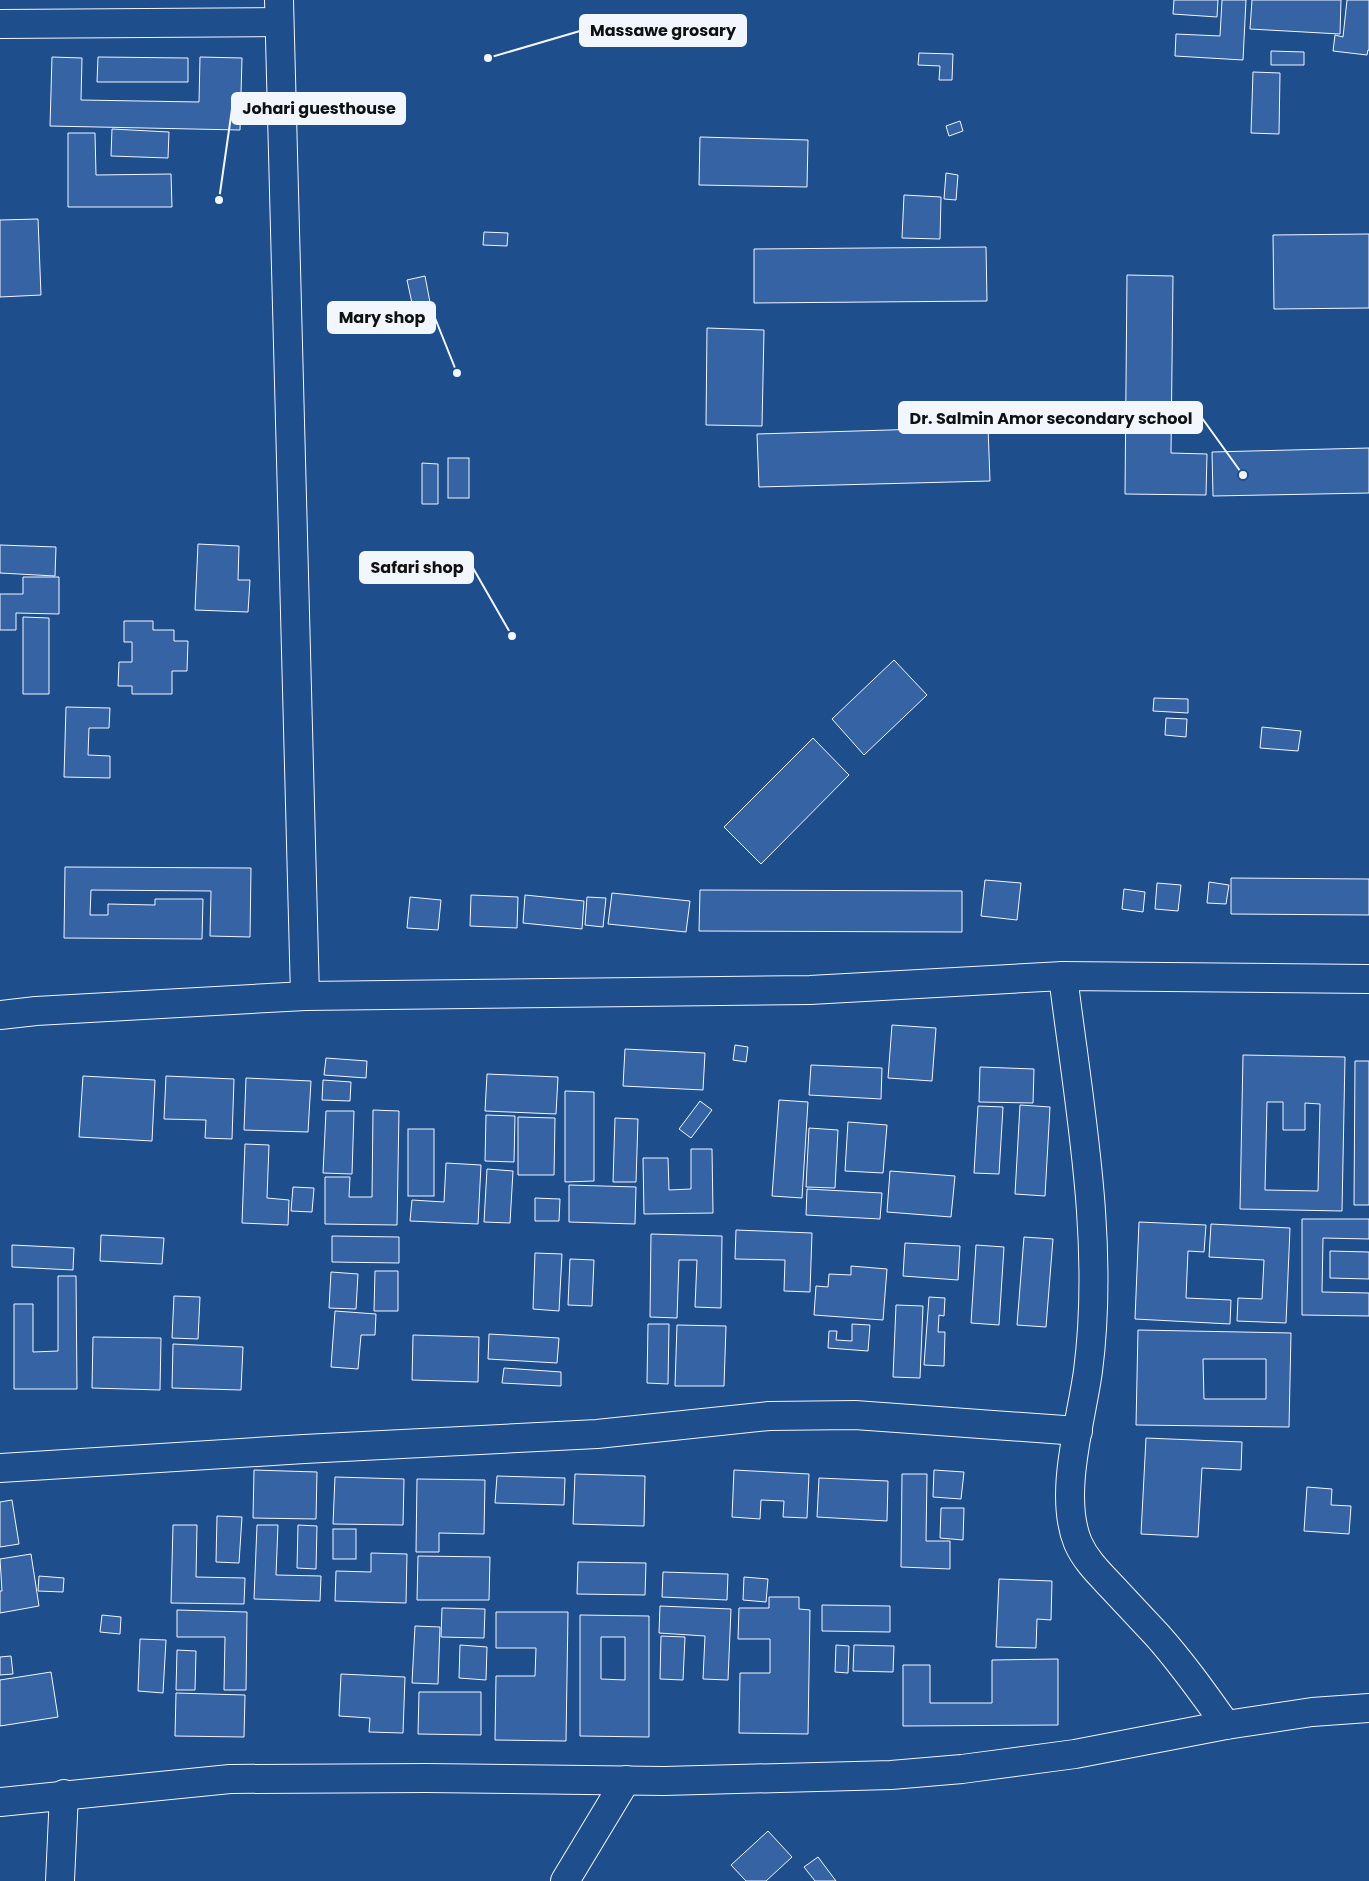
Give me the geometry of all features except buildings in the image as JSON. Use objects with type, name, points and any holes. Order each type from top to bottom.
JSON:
[{"type":"street","points":[[0,24],[279,11],[305,996]]},
{"type":"street","points":[[1063,976],[1083,1132],[1093,1232],[1094,1294],[1088,1371],[1073,1457],[1070,1500],[1072,1524],[1078,1544],[1090,1564],[1158,1636],[1192,1677],[1226,1725]]},
{"type":"street","points":[[0,1015],[46,1010],[305,996],[810,990],[1063,976],[1369,979]]},
{"type":"street","points":[[0,1468],[304,1449],[597,1434],[769,1416],[855,1415],[1078,1430]]},
{"type":"street","points":[[0,1802],[64,1794],[230,1779],[626,1780],[891,1775],[962,1769],[1074,1754],[1226,1725],[1312,1712],[1369,1708]]},
{"type":"street","points":[[565,1881],[626,1780]]},
{"type":"street","points":[[60,1881],[64,1794]]},
{"type":"place","name":"Massawe grosary","points":[[488,58]]},
{"type":"place","name":"Johari guesthouse","points":[[219,200]]},
{"type":"place","name":"Mary shop","points":[[457,373]]},
{"type":"place","name":"Dr. Salmin Amor secondary school","points":[[1243,475]]},
{"type":"place","name":"Safari shop","points":[[512,636]]}]
